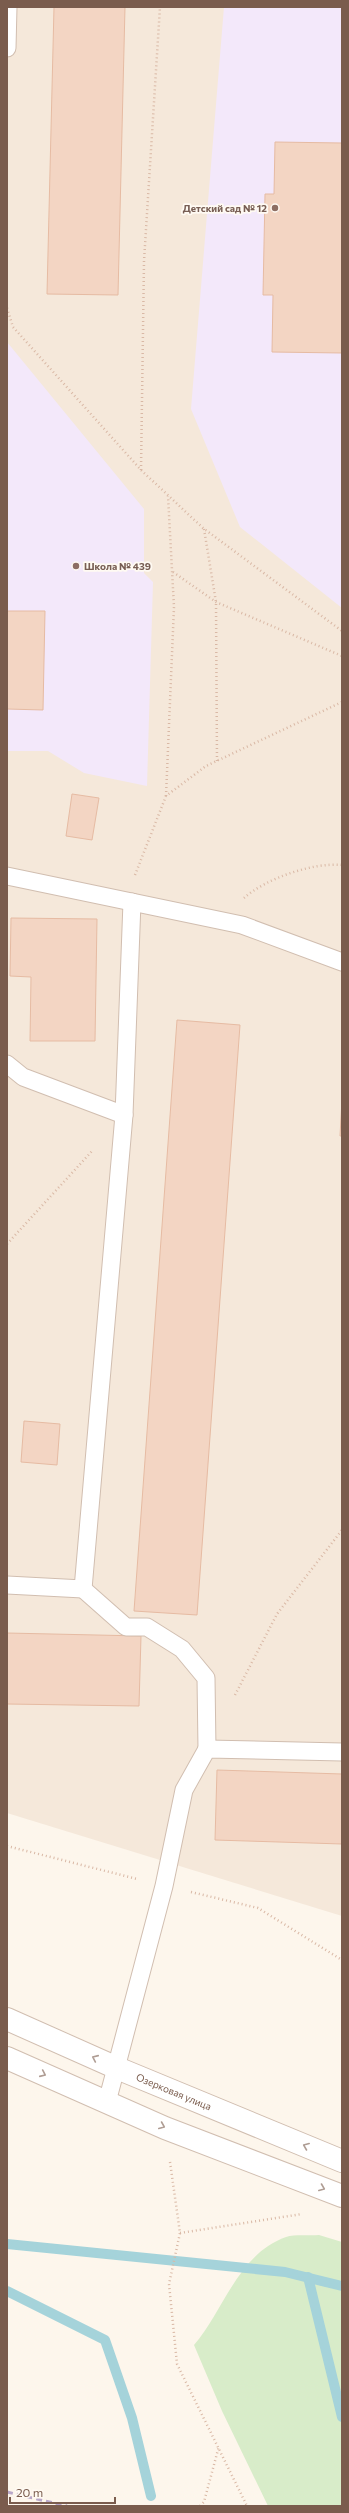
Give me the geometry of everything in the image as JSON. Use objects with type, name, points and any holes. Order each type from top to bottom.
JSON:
[{"type":"street","name":"Озерковая улица","points":[[7,2019],[117,2068],[342,2161]]},
{"type":"street","points":[[7,2058],[165,2128],[342,2196]]},
{"type":"lane","points":[[7,48],[8,7]]},
{"type":"lane","points":[[7,876],[242,925],[342,962]]},
{"type":"lane","points":[[83,1588],[124,1115],[132,902]]},
{"type":"lane","points":[[7,1064],[23,1077],[124,1115]]},
{"type":"lane","points":[[7,1584],[83,1588],[126,1626],[147,1627],[182,1649],[206,1678],[207,1748],[184,1790],[164,1886],[107,2102]]},
{"type":"lane","points":[[207,1748],[342,1752]]},
{"type":"path","points":[[142,470],[144,261],[160,7]]},
{"type":"path","points":[[7,308],[13,327],[142,470],[168,496],[204,528],[342,630]]},
{"type":"path","points":[[132,902],[134,877],[166,796],[174,607],[168,496]]},
{"type":"path","points":[[204,528],[216,602],[217,761]]},
{"type":"path","points":[[173,572],[216,602],[342,656]]},
{"type":"path","points":[[166,796],[206,766],[342,702]]},
{"type":"path","points":[[241,900],[252,890],[274,879],[309,869],[342,865]]},
{"type":"path","points":[[7,1244],[124,1115]]},
{"type":"path","points":[[232,1699],[277,1614],[342,1530]]},
{"type":"path","points":[[7,1846],[138,1880]]},
{"type":"path","points":[[183,1890],[258,1908],[342,1960]]},
{"type":"path","points":[[165,2128],[180,2233],[169,2284],[177,2364],[219,2446],[247,2506]]},
{"type":"path","points":[[180,2233],[304,2213]]},
{"type":"path","points":[[200,2506],[204,2502],[219,2446]]},
{"type":"shaded area","points":[[7,7],[342,7],[342,1916],[7,1813]]},
{"type":"shaded area","name":"Детский сад № 12","points":[[224,7],[342,7],[342,608],[240,527],[191,409]]},
{"type":"shaded area","name":"Школа № 439","points":[[7,342],[144,509],[144,573],[153,582],[147,786],[84,773],[48,751],[7,751]]},
{"type":"green space","points":[[319,2235],[342,2242],[342,2506],[268,2506],[222,2411],[194,2345],[205,2331],[233,2284],[256,2256],[269,2245],[286,2237]]},
{"type":"building","points":[[54,7],[125,7],[118,295],[47,294]]},
{"type":"building","points":[[275,142],[342,143],[342,353],[272,352],[273,295],[263,295],[265,194],[274,194]]},
{"type":"building","points":[[7,611],[45,611],[43,710],[7,709]]},
{"type":"building","points":[[72,794],[99,798],[92,840],[66,836]]},
{"type":"building","points":[[11,918],[97,919],[95,1041],[30,1041],[31,977],[10,976]]},
{"type":"building","points":[[177,1020],[240,1025],[197,1615],[134,1611]]},
{"type":"building","points":[[342,1100],[342,1136],[340,1136]]},
{"type":"building","points":[[24,1421],[60,1424],[57,1465],[21,1462]]},
{"type":"building","points":[[7,1633],[141,1636],[139,1706],[7,1704]]},
{"type":"building","points":[[217,1770],[342,1774],[342,1844],[215,1840]]},
{"type":"waterway","points":[[7,2244],[285,2272],[342,2286]]},
{"type":"waterway","points":[[308,2277],[342,2417]]},
{"type":"waterway","points":[[7,2291],[105,2340],[132,2418],[151,2496]]},
{"type":"railway","points":[[7,2492],[67,2506]]},
{"type":"place","name":"Детский сад № 12","points":[[275,208]]},
{"type":"place","name":"Школа № 439","points":[[76,566]]}]
